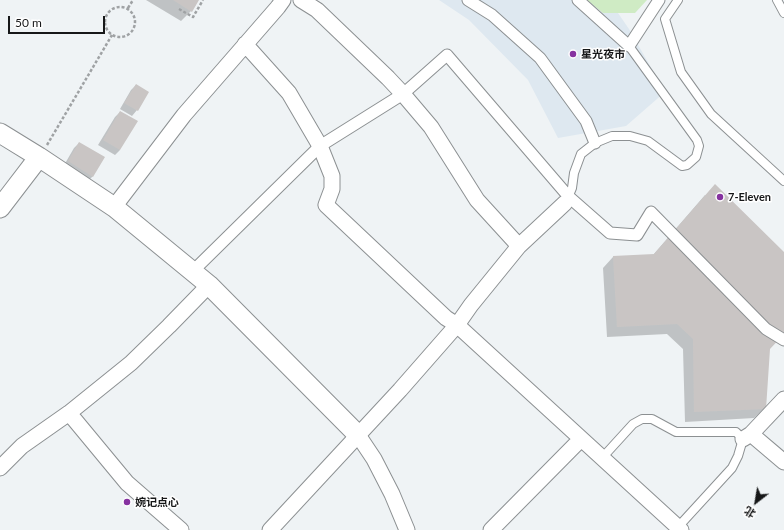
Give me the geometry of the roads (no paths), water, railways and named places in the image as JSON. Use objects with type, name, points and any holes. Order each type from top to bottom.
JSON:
[{"type":"street","points":[[114,207],[184,115],[283,0]]},
{"type":"street","points":[[301,0],[317,10],[403,94],[431,127],[477,200],[519,246]]},
{"type":"street","points":[[468,0],[492,15],[540,58],[586,121],[595,143]]},
{"type":"street","points":[[578,0],[629,46],[659,0]]},
{"type":"street","points":[[245,44],[289,93],[320,146],[332,176],[332,189],[326,205],[446,318],[457,325],[680,529]]},
{"type":"street","points":[[193,272],[320,146],[403,94],[448,55],[567,200],[610,233],[637,235],[651,212],[766,329],[784,340]]},
{"type":"street","points":[[0,133],[114,207],[209,285],[358,435],[374,459],[392,494],[407,530]]},
{"type":"street","points":[[0,208],[39,157]]},
{"type":"street","points":[[270,530],[457,325],[471,305],[519,246],[567,200]]},
{"type":"street","points":[[0,468],[22,446],[69,413],[130,363],[209,285]]},
{"type":"street","points":[[784,399],[747,437],[784,462]]},
{"type":"street","points":[[69,413],[127,483],[181,530]]},
{"type":"street","points":[[491,530],[581,439]]},
{"type":"lane","points":[[678,0],[666,19],[681,72],[711,114],[784,181]]},
{"type":"lane","points":[[777,0],[784,12]]},
{"type":"lane","points":[[567,200],[572,188],[574,173],[581,154],[595,143],[612,136],[630,136],[648,141],[682,166],[687,165],[692,161],[698,151],[697,140],[629,46]]},
{"type":"lane","points":[[602,458],[633,424],[642,419],[652,420],[676,432],[736,432],[747,437],[732,468],[680,529]]},
{"type":"place","name":"星光夜市","points":[[573,54]]},
{"type":"place","name":"7-Eleven","points":[[720,197]]},
{"type":"place","name":"婉记点心","points":[[127,502]]}]
